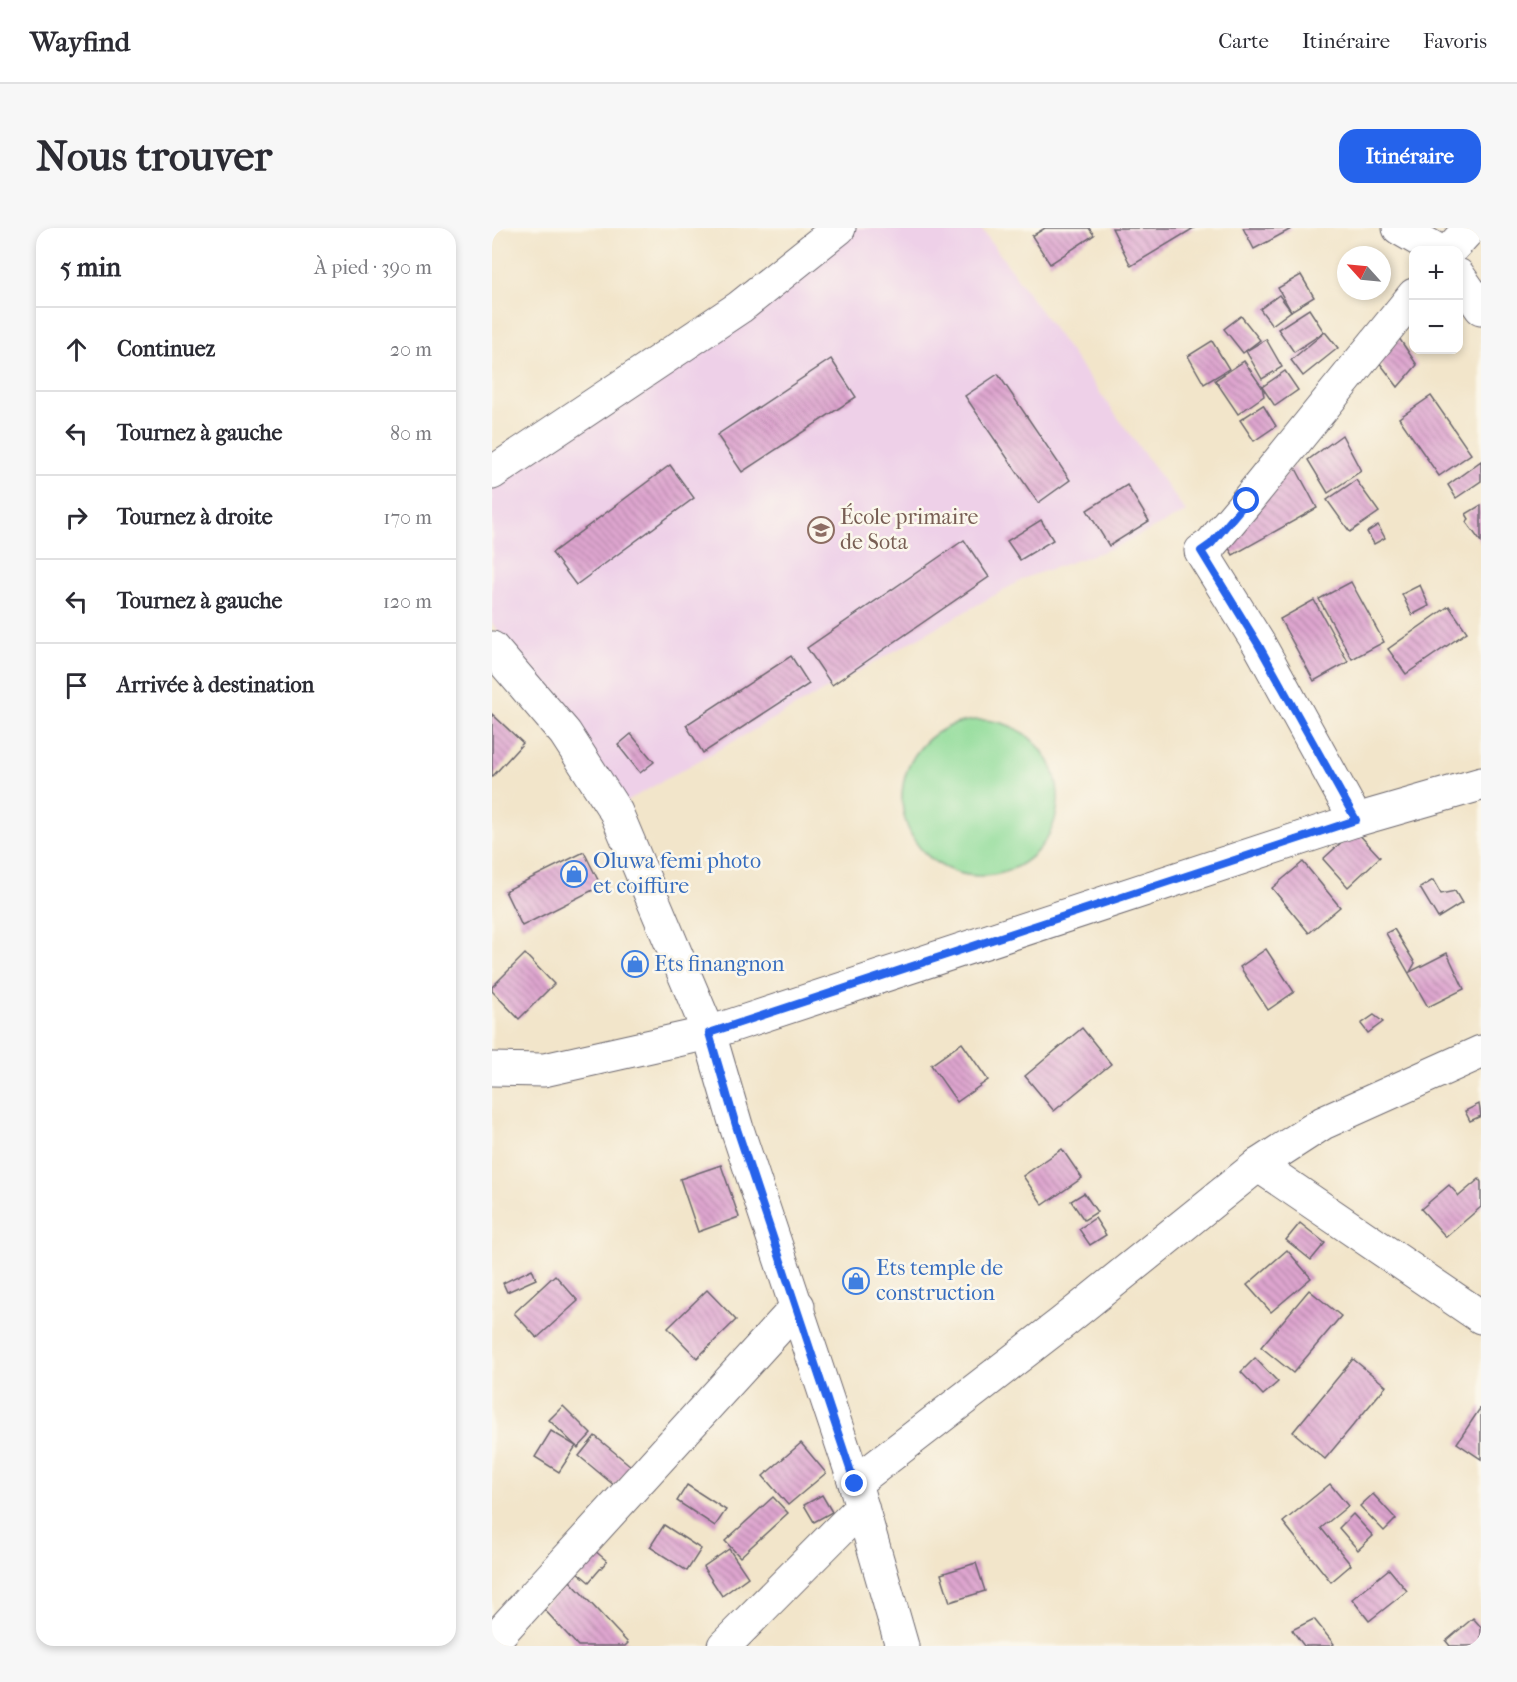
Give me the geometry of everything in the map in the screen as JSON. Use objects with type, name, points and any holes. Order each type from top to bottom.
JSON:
[{"type":"street","points":[[1399,228],[1430,246]]},
{"type":"street","points":[[1454,246],[1470,228]]},
{"type":"street","points":[[492,473],[740,307],[817,234]]},
{"type":"street","points":[[1463,282],[1481,308]]},
{"type":"street","points":[[1356,820],[1258,644],[1201,551],[1211,544],[1247,501],[1409,300]]},
{"type":"street","points":[[492,648],[565,733],[616,812],[709,1033],[737,1129],[798,1306],[858,1495],[902,1646]]},
{"type":"street","points":[[492,1069],[544,1070],[709,1033],[1356,820],[1481,784]]},
{"type":"street","points":[[724,1646],[858,1495],[1062,1323],[1258,1164],[1323,1123],[1481,1052]]},
{"type":"street","points":[[1258,1164],[1481,1317]]},
{"type":"street","points":[[492,1642],[798,1306]]},
{"type":"shaded area","name":"École primaire de Sota","points":[[834,228],[981,228],[1186,512],[1113,548],[1027,577],[625,802],[492,623],[492,470]]},
{"type":"green space","points":[[980,720],[1010,726],[1035,743],[1052,768],[1058,798],[1052,828],[1035,853],[1010,870],[980,876],[950,870],[925,853],[908,828],[902,798],[908,768],[925,743],[950,726]]},
{"type":"building","points":[[1045,228],[1089,228],[1094,235],[1050,264],[1032,236]]},
{"type":"building","points":[[1112,228],[1194,228],[1131,266]]},
{"type":"building","points":[[1243,228],[1293,228],[1254,249]]},
{"type":"building","points":[[1301,275],[1314,297],[1291,311],[1278,288]]},
{"type":"building","points":[[1279,295],[1291,311],[1272,325],[1260,309]]},
{"type":"building","points":[[1309,309],[1324,332],[1294,352],[1278,329]]},
{"type":"building","points":[[1241,316],[1260,340],[1243,353],[1224,329]]},
{"type":"building","points":[[1325,332],[1338,348],[1303,376],[1291,360]]},
{"type":"building","points":[[1399,338],[1417,365],[1398,387],[1379,362]]},
{"type":"building","points":[[1266,339],[1282,367],[1262,379],[1246,351]]},
{"type":"building","points":[[1212,341],[1229,369],[1204,384],[1188,356]]},
{"type":"building","points":[[831,359],[856,397],[742,472],[717,435]]},
{"type":"building","points":[[1244,361],[1262,387],[1264,396],[1238,414],[1215,380]]},
{"type":"building","points":[[1285,371],[1298,390],[1275,406],[1262,387]]},
{"type":"building","points":[[998,374],[1070,480],[1038,503],[965,396]]},
{"type":"building","points":[[1431,396],[1471,454],[1439,476],[1399,418]]},
{"type":"building","points":[[1263,405],[1276,426],[1254,441],[1240,420]]},
{"type":"building","points":[[1342,435],[1361,471],[1328,493],[1308,460]]},
{"type":"building","points":[[1481,461],[1481,481],[1456,498],[1448,485]]},
{"type":"building","points":[[670,465],[694,498],[576,585],[552,553]]},
{"type":"building","points":[[1294,465],[1317,508],[1233,555],[1225,541]]},
{"type":"building","points":[[1356,480],[1379,512],[1350,532],[1327,500]]},
{"type":"building","points":[[1127,485],[1149,521],[1109,546],[1087,510]]},
{"type":"building","points":[[1481,505],[1481,542],[1466,522],[1469,519],[1466,514]]},
{"type":"building","points":[[1041,520],[1053,540],[1020,560],[1007,541]]},
{"type":"building","points":[[1378,525],[1385,538],[1374,544],[1367,532]]},
{"type":"building","points":[[964,540],[989,577],[832,685],[807,648]]},
{"type":"building","points":[[1351,582],[1384,642],[1352,659],[1319,599]]},
{"type":"building","points":[[1420,585],[1429,606],[1412,615],[1402,594]]},
{"type":"building","points":[[1314,600],[1348,662],[1314,681],[1280,619]]},
{"type":"building","points":[[1449,606],[1467,632],[1406,674],[1388,649]]},
{"type":"building","points":[[791,656],[809,684],[703,753],[686,725]]},
{"type":"building","points":[[492,714],[523,743],[492,777]]},
{"type":"building","points":[[631,734],[654,762],[640,773],[618,745]]},
{"type":"building","points":[[1355,830],[1380,857],[1348,887],[1323,859]]},
{"type":"building","points":[[584,852],[601,886],[522,926],[505,891]]},
{"type":"building","points":[[1303,862],[1340,907],[1309,933],[1272,888]]},
{"type":"building","points":[[1433,880],[1441,894],[1455,891],[1462,903],[1438,918],[1420,888]]},
{"type":"building","points":[[1394,929],[1415,963],[1410,972],[1447,953],[1464,989],[1428,1007],[1386,933]]},
{"type":"building","points":[[1266,949],[1294,992],[1268,1010],[1240,967]]},
{"type":"building","points":[[525,954],[554,984],[519,1019],[492,991],[492,987]]},
{"type":"building","points":[[1374,1015],[1383,1022],[1368,1033],[1361,1024]]},
{"type":"building","points":[[1082,1028],[1111,1064],[1054,1111],[1025,1076]]},
{"type":"building","points":[[962,1043],[988,1080],[957,1102],[931,1065]]},
{"type":"building","points":[[1479,1104],[1481,1116],[1470,1121],[1465,1111]]},
{"type":"building","points":[[1062,1149],[1082,1178],[1043,1205],[1023,1176]]},
{"type":"building","points":[[721,1165],[739,1217],[698,1232],[680,1179]]},
{"type":"building","points":[[1479,1179],[1481,1207],[1446,1237],[1421,1209],[1449,1185],[1459,1196]]},
{"type":"building","points":[[1084,1193],[1097,1212],[1084,1220],[1071,1201]]},
{"type":"building","points":[[1095,1218],[1106,1235],[1090,1245],[1079,1229]]},
{"type":"building","points":[[1300,1223],[1325,1243],[1311,1260],[1286,1240]]},
{"type":"building","points":[[1287,1250],[1311,1278],[1271,1312],[1247,1285]]},
{"type":"building","points":[[532,1269],[536,1279],[507,1292],[503,1283]]},
{"type":"building","points":[[555,1275],[578,1301],[537,1338],[514,1313]]},
{"type":"building","points":[[707,1290],[736,1320],[697,1358],[668,1328]]},
{"type":"building","points":[[1309,1290],[1341,1316],[1293,1373],[1261,1347]]},
{"type":"building","points":[[1255,1358],[1278,1382],[1263,1395],[1241,1372]]},
{"type":"building","points":[[1353,1359],[1386,1386],[1325,1459],[1293,1432]]},
{"type":"building","points":[[563,1406],[591,1434],[578,1448],[549,1420]]},
{"type":"building","points":[[1481,1407],[1481,1459],[1457,1443]]},
{"type":"building","points":[[551,1431],[576,1446],[559,1472],[535,1457]]},
{"type":"building","points":[[595,1436],[631,1466],[615,1486],[579,1456]]},
{"type":"building","points":[[801,1443],[826,1473],[788,1505],[763,1476]]},
{"type":"building","points":[[1330,1484],[1348,1506],[1321,1528],[1351,1565],[1331,1582],[1283,1522]]},
{"type":"building","points":[[687,1485],[726,1510],[715,1526],[677,1501]]},
{"type":"building","points":[[1373,1494],[1396,1519],[1384,1531],[1360,1506]]},
{"type":"building","points":[[822,1495],[832,1512],[814,1522],[804,1505]]},
{"type":"building","points":[[773,1497],[788,1513],[740,1557],[725,1541]]},
{"type":"building","points":[[1353,1514],[1373,1536],[1358,1550],[1339,1528]]},
{"type":"building","points":[[664,1525],[701,1549],[687,1571],[650,1547]]},
{"type":"building","points":[[729,1549],[748,1577],[722,1596],[703,1567]]},
{"type":"building","points":[[594,1550],[607,1561],[589,1582],[577,1572]]},
{"type":"building","points":[[976,1563],[985,1591],[950,1602],[941,1574]]},
{"type":"building","points":[[1389,1569],[1407,1591],[1369,1621],[1352,1599]]},
{"type":"building","points":[[570,1581],[628,1643],[625,1646],[578,1646],[542,1607]]},
{"type":"building","points":[[1473,1618],[1481,1627],[1481,1646],[1450,1646],[1446,1641]]},
{"type":"building","points":[[1314,1619],[1334,1644],[1304,1646],[1292,1630]]},
{"type":"place","name":"École primaire de Sota","points":[[821,530]]},
{"type":"place","name":"Oluwa femi photo et coiffure","points":[[574,874]]},
{"type":"place","name":"Ets finangnon","points":[[635,964]]},
{"type":"place","name":"Ets temple de construction","points":[[856,1281]]},
{"type":"route","points":[[855,1484],[798,1306],[737,1129],[709,1033],[1356,820],[1258,644],[1201,551],[1211,544],[1247,501]]}]
